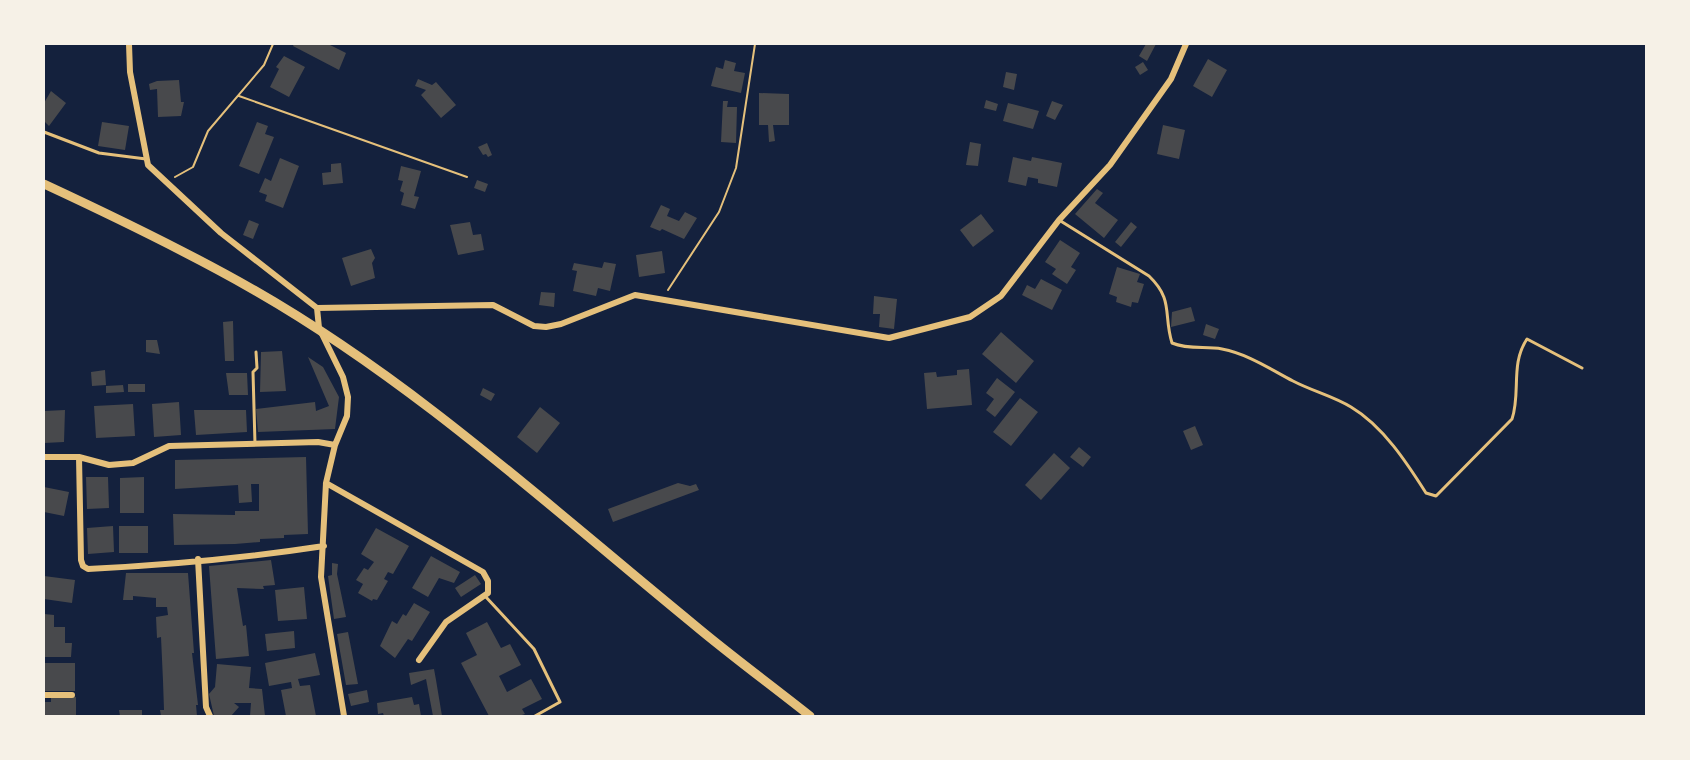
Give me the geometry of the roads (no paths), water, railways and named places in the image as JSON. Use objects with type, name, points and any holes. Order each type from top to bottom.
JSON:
[{"type":"main road","points":[[44,184],[126,222],[255,290],[346,350],[440,417],[503,466],[692,624],[810,717]]},
{"type":"street","points":[[129,44],[130,72],[146,159],[164,182],[220,233],[317,308],[493,305],[534,326],[546,327],[561,324],[635,295],[889,338],[970,317],[1001,296],[1059,220],[1117,156],[1171,79],[1186,44]]},
{"type":"street","points":[[317,308],[319,328],[343,377],[348,397],[347,416],[335,445],[326,483],[321,577],[344,717]]},
{"type":"street","points":[[44,457],[79,457],[109,465],[134,463],[169,446],[318,442],[335,445]]},
{"type":"street","points":[[79,457],[82,566],[88,569],[164,565],[198,559],[270,554],[324,546]]},
{"type":"street","points":[[326,483],[483,572],[490,588],[484,596],[446,622],[419,660]]},
{"type":"street","points":[[198,559],[206,707],[210,717]]},
{"type":"street","points":[[44,695],[72,695]]},
{"type":"lane","points":[[44,132],[99,153],[146,159]]},
{"type":"lane","points":[[1059,220],[1149,276],[1160,287],[1166,299],[1172,343],[1183,348],[1222,349],[1256,361],[1349,406],[1368,419],[1385,437],[1426,493],[1436,496],[1512,419],[1515,409],[1518,356],[1527,339],[1582,368]]},
{"type":"lane","points":[[255,444],[253,372],[257,368],[256,352]]},
{"type":"lane","points":[[484,596],[534,649],[560,702],[535,717]]}]
